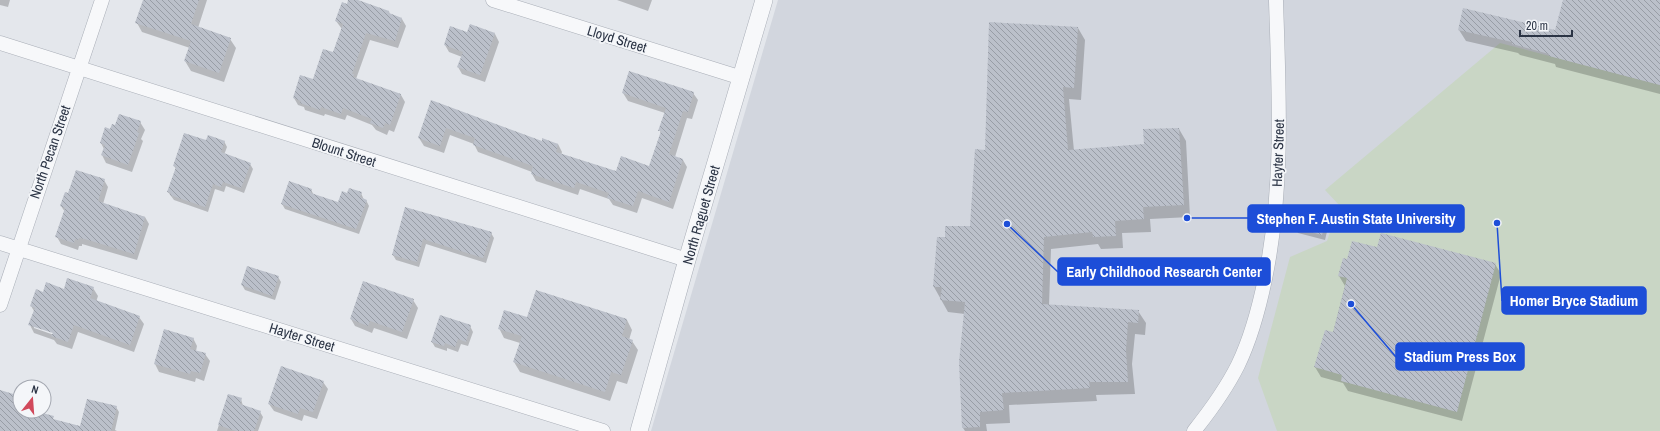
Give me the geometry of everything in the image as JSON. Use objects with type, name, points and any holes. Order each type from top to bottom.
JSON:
[{"type":"street","name":"North Pecan Street","points":[[0,305],[102,0]]},
{"type":"street","name":"Lloyd Street","points":[[493,0],[742,78]]},
{"type":"street","name":"North Raguet Street","points":[[639,431],[687,260],[764,0]]},
{"type":"street","name":"Hayter Street","points":[[1194,431],[1238,366],[1253,325],[1267,267],[1273,233],[1279,158],[1276,2]]},
{"type":"street","name":"Blount Street","points":[[0,43],[687,260]]},
{"type":"street","name":"Hayter Street","points":[[0,243],[604,431]]},
{"type":"shaded area","points":[[778,0],[1660,0],[1660,431],[651,431]]},
{"type":"green space","points":[[1500,43],[1660,85],[1660,431],[1277,431],[1258,378],[1290,257],[1327,241],[1339,205],[1325,190]]},
{"type":"building","points":[[143,0],[199,0],[191,24],[231,38],[219,73],[184,61],[191,41],[135,23]]},
{"type":"building","points":[[348,0],[358,0],[389,11],[389,13],[402,18],[395,41],[366,33],[352,74],[354,74],[353,77],[401,94],[390,125],[385,123],[383,128],[370,123],[372,119],[343,108],[341,114],[321,107],[320,110],[300,103],[301,101],[293,98],[300,75],[313,79],[323,49],[333,52],[343,24],[335,21],[342,2],[347,4]]},
{"type":"building","points":[[1563,0],[1660,0],[1660,85],[1549,56],[1549,54],[1512,44],[1512,42],[1458,30],[1463,8],[1555,30]]},
{"type":"building","points":[[989,22],[1078,27],[1074,88],[1063,87],[1068,150],[1144,144],[1143,129],[1179,128],[1184,205],[1143,207],[1144,219],[1115,221],[1116,236],[1093,237],[1092,232],[1044,237],[1042,304],[1139,310],[1138,323],[1128,322],[1126,350],[1128,382],[1089,382],[1090,388],[1002,393],[1004,410],[980,412],[980,427],[962,428],[959,362],[965,302],[940,300],[942,287],[933,287],[937,237],[945,237],[945,226],[970,226],[975,149],[985,150]]},
{"type":"building","points":[[470,24],[495,33],[480,75],[457,67],[463,52],[444,45],[450,26],[467,32]]},
{"type":"building","points":[[629,71],[694,92],[688,112],[683,111],[669,154],[683,159],[669,202],[638,191],[633,206],[607,198],[609,193],[576,182],[574,188],[531,174],[533,166],[473,145],[475,138],[446,128],[440,146],[418,138],[431,100],[542,141],[542,138],[558,144],[556,152],[616,171],[621,156],[649,166],[661,131],[658,131],[666,108],[622,93]]},
{"type":"building","points":[[119,114],[141,121],[137,132],[139,133],[128,165],[101,155],[105,145],[100,143],[105,127],[110,129],[112,124],[115,125]]},
{"type":"building","points":[[184,133],[206,140],[208,135],[225,141],[221,152],[251,163],[241,188],[223,182],[221,187],[213,184],[205,207],[170,195],[171,193],[167,192],[176,167],[173,166]]},
{"type":"building","points":[[76,170],[105,179],[98,201],[145,217],[134,254],[85,239],[75,239],[74,243],[55,237],[65,208],[60,206],[65,192],[68,193]]},
{"type":"building","points":[[289,181],[312,189],[311,193],[338,202],[342,191],[347,193],[349,188],[362,192],[360,197],[367,200],[356,229],[281,204]]},
{"type":"building","points":[[1300,206],[1328,213],[1322,235],[1294,227]]},
{"type":"building","points":[[405,207],[492,232],[483,258],[423,239],[417,262],[392,255]]},
{"type":"building","points":[[1381,233],[1496,263],[1457,412],[1341,381],[1342,375],[1314,367],[1325,330],[1333,332],[1347,278],[1338,276],[1343,258],[1347,259],[1352,241],[1377,247]]},
{"type":"building","points":[[247,266],[279,276],[272,296],[241,285]]},
{"type":"building","points":[[67,278],[94,287],[90,298],[140,316],[130,345],[74,325],[68,342],[51,336],[53,333],[28,325],[35,308],[30,306],[36,289],[43,292],[46,282],[64,289]]},
{"type":"building","points":[[363,281],[414,299],[402,332],[370,321],[368,326],[350,319]]},
{"type":"building","points":[[536,290],[627,319],[622,336],[633,340],[621,375],[611,372],[605,392],[513,362],[522,336],[498,329],[504,310],[527,317]]},
{"type":"building","points":[[440,315],[471,325],[466,342],[458,339],[455,347],[445,343],[444,346],[431,342]]},
{"type":"building","points":[[164,329],[194,338],[190,349],[206,353],[200,373],[191,371],[190,374],[154,364]]},
{"type":"building","points":[[281,366],[324,381],[313,412],[300,408],[298,414],[268,404]]},
{"type":"building","points":[[0,390],[12,394],[12,419],[52,419],[52,416],[54,416],[53,419],[80,426],[87,399],[117,406],[111,431],[0,431]]},
{"type":"building","points":[[228,394],[242,398],[240,404],[261,411],[254,431],[236,431],[218,425]]},
{"type":"place","name":"Stephen F. Austin State University","points":[[1187,218]]},
{"type":"place","name":"Homer Bryce Stadium","points":[[1497,223]]},
{"type":"place","name":"Early Childhood Research Center","points":[[1007,224]]},
{"type":"place","name":"Stadium Press Box","points":[[1351,304]]}]
